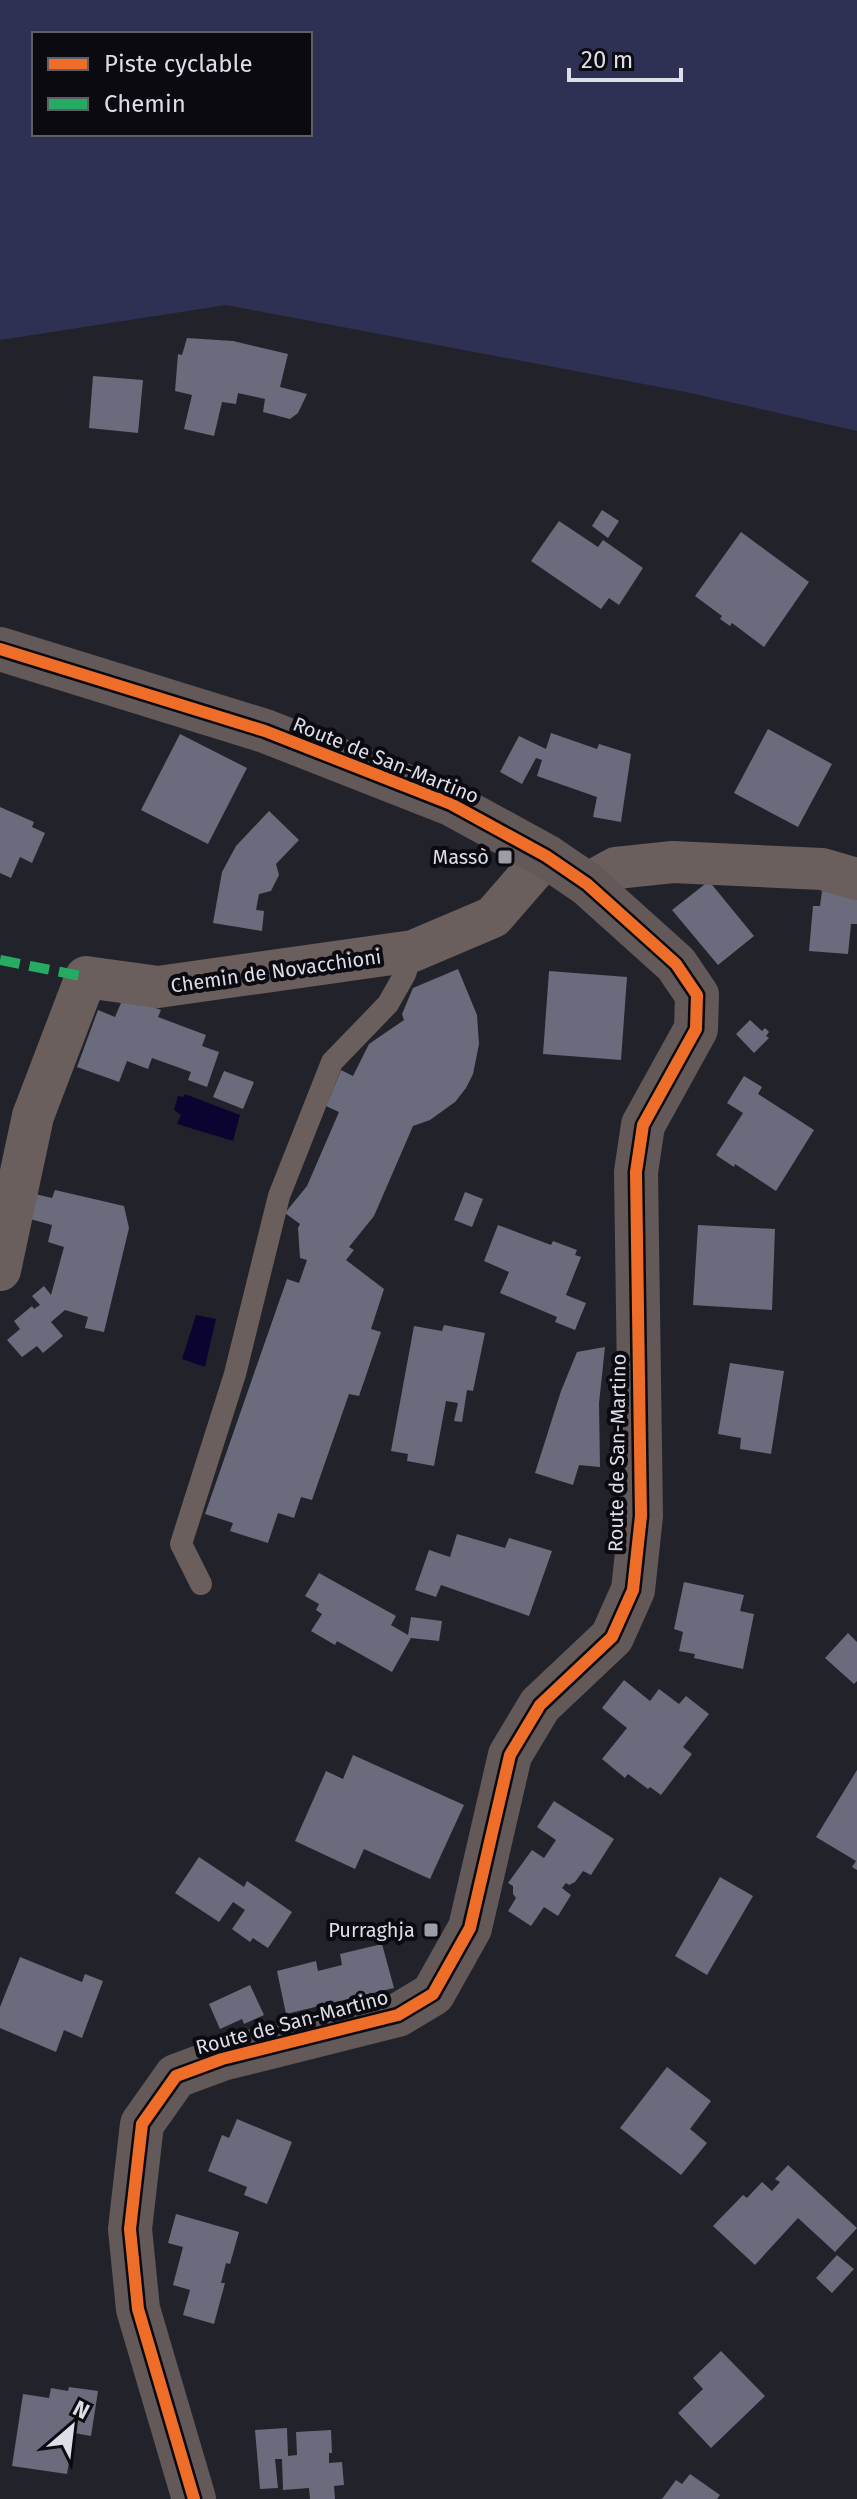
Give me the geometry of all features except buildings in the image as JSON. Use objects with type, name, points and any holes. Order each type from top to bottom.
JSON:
[{"type":"street","name":"Route de San-Martino","points":[[0,649],[265,731],[451,804],[546,856],[587,884],[676,964],[697,995],[696,1029],[643,1125],[636,1172],[641,1516],[633,1590],[612,1637],[540,1705],[510,1755],[470,1928],[433,1994],[398,2015],[222,2059],[176,2076],[142,2124],[130,2229],[138,2309],[194,2499]]},
{"type":"street","name":"Chemin de Novacchioni","points":[[0,1270],[33,1116],[86,977],[158,987],[413,951],[493,917],[546,856]]},
{"type":"street","points":[[587,884],[616,868],[673,862],[822,869],[857,879]]},
{"type":"lane","points":[[201,1584],[181,1544],[235,1374],[279,1196],[332,1062],[388,1004],[405,974],[413,951]]},
{"type":"shaded area","points":[[0,0],[857,0],[857,431],[686,392],[226,305],[0,340]]},
{"type":"shaded area","points":[[185,1094],[240,1115],[233,1141],[177,1124],[181,1115],[174,1110],[178,1096]]},
{"type":"shaded area","points":[[196,1315],[216,1319],[205,1367],[182,1359]]},
{"type":"marked path","points":[[0,960],[86,977]]},
{"type":"cycle path","points":[[0,649],[265,731],[451,804],[546,856],[587,884],[676,964],[697,995],[696,1029],[643,1125],[636,1172],[641,1516],[633,1590],[612,1637],[540,1705],[510,1755],[470,1928],[433,1994],[398,2015],[222,2059],[176,2076],[142,2124],[130,2229],[138,2309],[194,2499]]},
{"type":"place","name":"Massò","points":[[505,857]]},
{"type":"place","name":"Purraghja","points":[[431,1930]]}]
